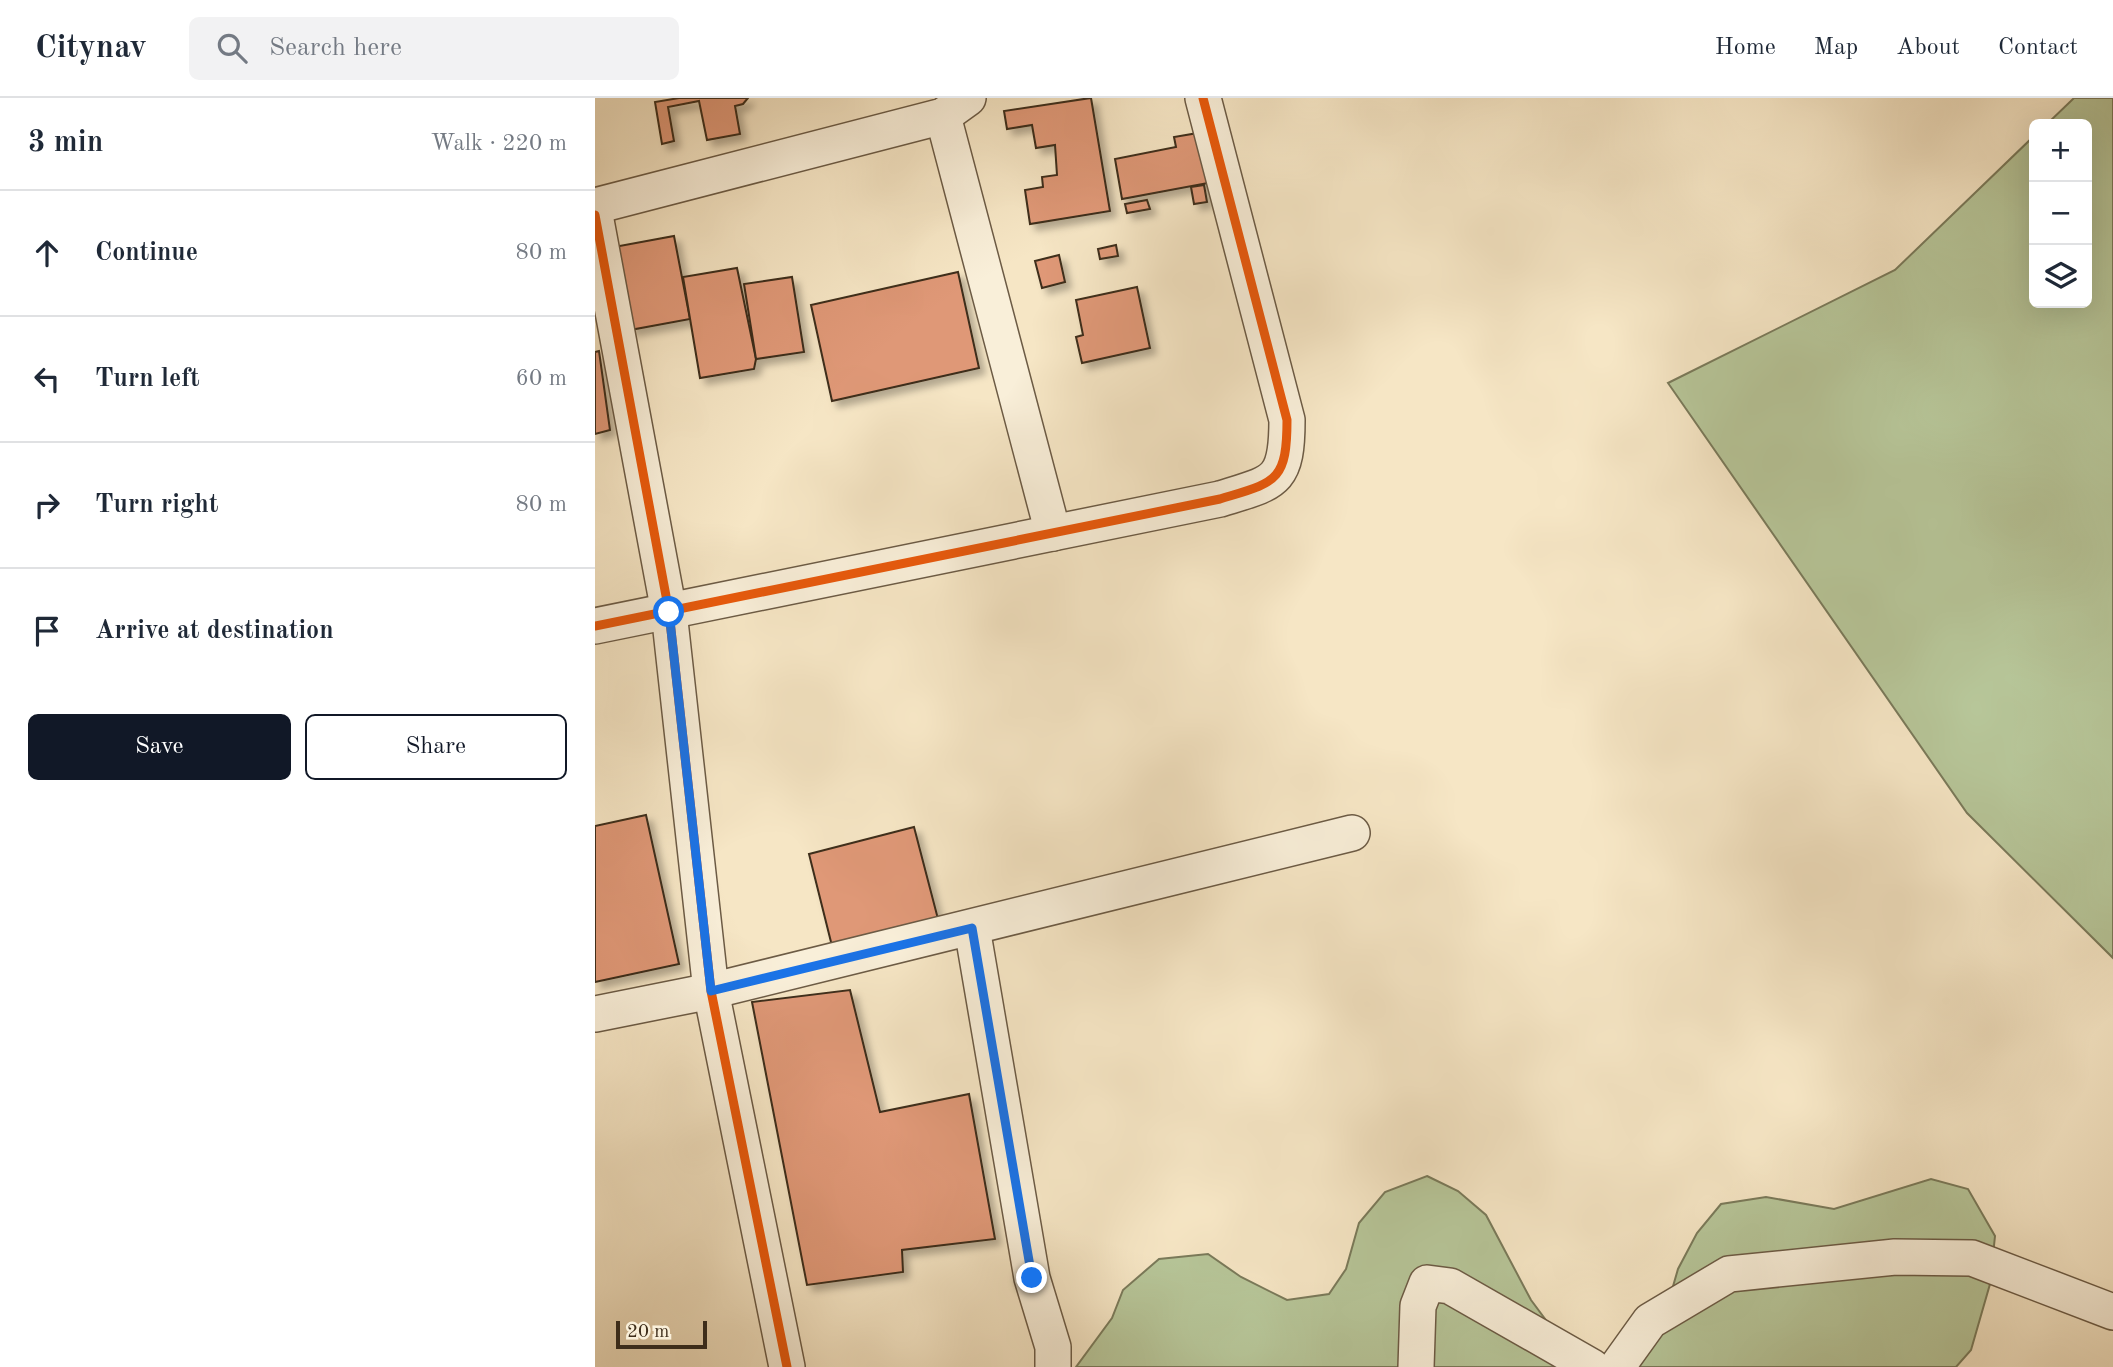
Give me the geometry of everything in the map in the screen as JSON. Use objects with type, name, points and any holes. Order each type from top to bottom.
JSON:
[{"type":"street","points":[[595,626],[1220,499],[1269,484],[1287,456],[1287,420],[1203,98]]},
{"type":"street","points":[[595,206],[955,107],[1053,533]]},
{"type":"street","points":[[595,215],[669,612],[711,991],[787,1367]]},
{"type":"street","points":[[595,1014],[711,991],[1352,833]]},
{"type":"street","points":[[972,928],[1032,1278],[1053,1347],[1053,1367]]},
{"type":"street","points":[[1617,1367],[1650,1321],[1729,1274],[1895,1257],[1972,1258],[2113,1312]]},
{"type":"street","points":[[1416,1367],[1418,1306],[1427,1283],[1450,1286],[1592,1367]]},
{"type":"green space","points":[[2074,98],[2113,98],[2113,958],[1967,813],[1668,383],[1895,270],[2029,141],[2029,308],[2092,308],[2092,119],[2052,119]]},
{"type":"green space","points":[[1427,1176],[1458,1191],[1486,1215],[1531,1300],[1566,1347],[1596,1359],[1626,1353],[1661,1328],[1678,1269],[1697,1233],[1721,1204],[1766,1197],[1834,1209],[1931,1179],[1968,1189],[1995,1236],[1990,1284],[1971,1350],[1956,1367],[1076,1367],[1112,1318],[1123,1290],[1159,1259],[1208,1254],[1241,1277],[1287,1300],[1329,1294],[1346,1269],[1359,1223],[1385,1192]]},
{"type":"building","points":[[679,98],[748,98],[743,104],[735,106],[740,134],[707,140],[699,101],[668,107],[674,141],[662,144],[655,102]]},
{"type":"building","points":[[1091,98],[1110,211],[1030,224],[1025,190],[1043,187],[1042,177],[1057,175],[1055,145],[1036,148],[1032,125],[1007,129],[1004,111]]},
{"type":"building","points":[[1198,133],[1208,183],[1122,199],[1115,159],[1176,147],[1174,137]]},
{"type":"building","points":[[1204,185],[1207,202],[1194,204],[1191,187]]},
{"type":"building","points":[[1147,200],[1150,209],[1127,213],[1125,204]]},
{"type":"building","points":[[674,236],[690,319],[630,330],[614,247]]},
{"type":"building","points":[[1116,245],[1118,256],[1100,259],[1098,249]]},
{"type":"building","points":[[1059,255],[1065,282],[1042,288],[1035,261]]},
{"type":"building","points":[[737,268],[756,359],[754,369],[700,378],[683,277]]},
{"type":"building","points":[[958,272],[979,368],[832,401],[811,305]]},
{"type":"building","points":[[792,277],[804,352],[756,359],[744,284]]},
{"type":"building","points":[[1137,287],[1150,348],[1082,363],[1076,337],[1083,335],[1076,300]]},
{"type":"building","points":[[599,351],[610,430],[595,434],[595,352]]},
{"type":"building","points":[[646,815],[679,964],[595,982],[595,826]]},
{"type":"building","points":[[914,827],[938,919],[832,946],[809,854]]},
{"type":"building","points":[[850,990],[880,1112],[969,1094],[995,1239],[902,1250],[903,1272],[807,1285],[752,1002]]},
{"type":"cycle path","points":[[595,626],[1220,499],[1254,488],[1274,477],[1284,457],[1287,420],[1203,98]]},
{"type":"cycle path","points":[[595,215],[669,612],[711,991],[787,1367]]},
{"type":"route","points":[[669,612],[711,991],[972,928],[1032,1278]]}]
